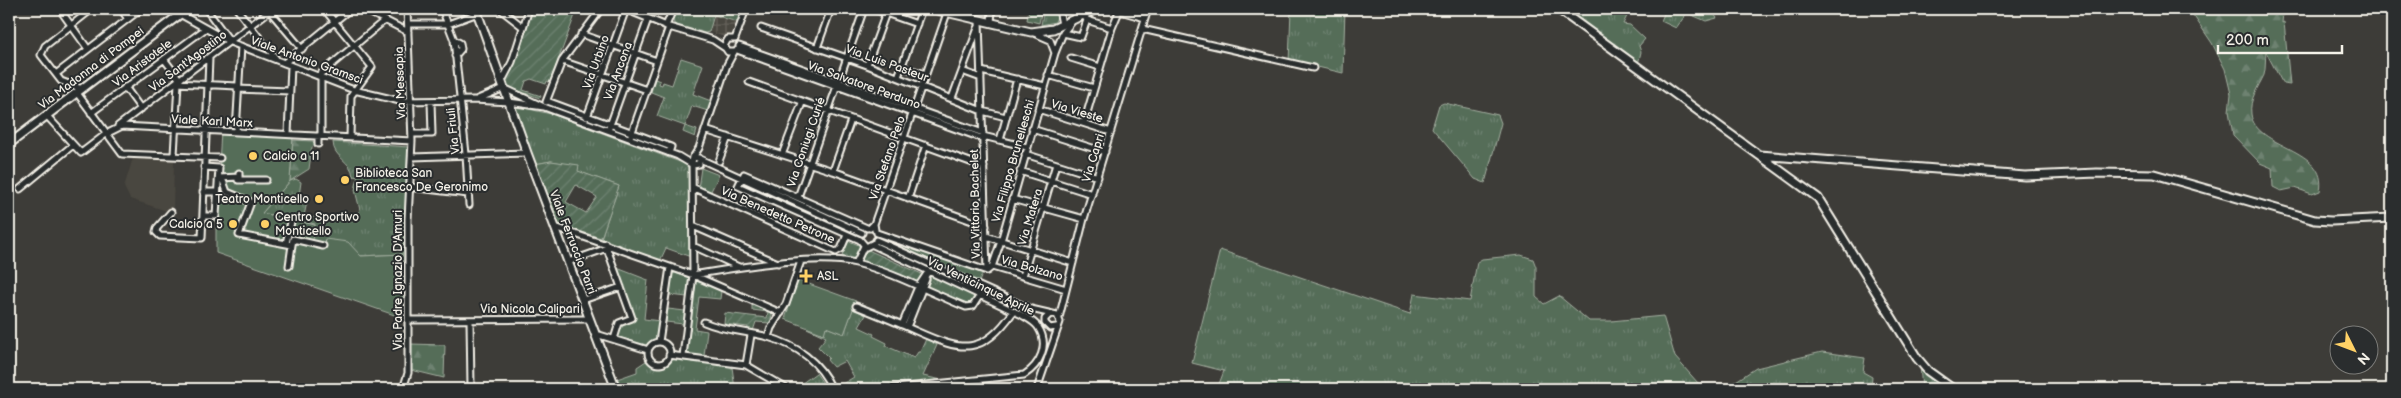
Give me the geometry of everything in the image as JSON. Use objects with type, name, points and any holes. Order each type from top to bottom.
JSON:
[{"type":"street","points":[[65,9],[63,14],[88,49]]},
{"type":"street","points":[[92,9],[45,46],[41,55],[62,81],[79,91],[91,113],[122,154],[220,158]]},
{"type":"street","points":[[121,9],[128,19]]},
{"type":"street","points":[[56,74],[141,9]]},
{"type":"street","name":"Viale Antonio Gramsci","points":[[171,9],[178,15],[230,42],[354,90],[411,102],[474,100],[544,107]]},
{"type":"street","name":"Via Madonna di Pompei","points":[[9,144],[186,9]]},
{"type":"street","points":[[206,9],[230,42]]},
{"type":"street","points":[[237,9],[278,61]]},
{"type":"street","points":[[270,9],[302,49]]},
{"type":"street","name":"Via Sant'Agostino","points":[[115,128],[178,82],[270,9]]},
{"type":"street","points":[[324,9],[372,66],[354,90],[352,96],[350,138]]},
{"type":"street","points":[[284,63],[350,9]]},
{"type":"street","points":[[363,9],[408,32]]},
{"type":"street","name":"Via Messapia","points":[[407,9],[412,157]]},
{"type":"street","name":"Via Friuli","points":[[442,9],[454,40],[466,154],[468,204]]},
{"type":"street","points":[[501,9],[523,27]]},
{"type":"street","points":[[503,84],[529,9]]},
{"type":"street","points":[[544,107],[562,61],[601,9]]},
{"type":"street","points":[[628,9],[648,19],[713,40],[735,39]]},
{"type":"street","name":"Via Urbino","points":[[585,122],[628,9]]},
{"type":"street","points":[[631,136],[673,9]]},
{"type":"street","points":[[683,356],[693,275],[696,161],[727,65],[737,49],[735,39],[746,9]]},
{"type":"street","points":[[817,48],[831,9]]},
{"type":"street","name":"Via Coniugi Curié","points":[[798,197],[864,9]]},
{"type":"street","points":[[874,9],[917,24]]},
{"type":"street","points":[[898,77],[922,9]]},
{"type":"street","points":[[933,9],[979,23],[991,23],[1031,32],[1053,44]]},
{"type":"street","points":[[962,9],[966,18]]},
{"type":"street","points":[[991,23],[992,9]]},
{"type":"street","points":[[1055,53],[1053,44],[1058,28],[1059,9]]},
{"type":"street","points":[[1031,32],[1058,28],[1086,17],[1096,9]]},
{"type":"street","points":[[1558,9],[1818,198],[1917,358],[1928,371],[1953,389]]},
{"type":"street","points":[[1084,123],[1118,10],[1146,12]]},
{"type":"street","points":[[408,24],[448,24],[477,11]]},
{"type":"street","name":"Viale Ferruccio Parri","points":[[477,11],[527,153],[616,389]]},
{"type":"street","name":"Via Capri","points":[[1037,389],[1052,345],[1084,219],[1146,12]]},
{"type":"street","name":"Via Stefano Pelo","points":[[873,230],[947,13]]},
{"type":"street","points":[[867,65],[886,14]]},
{"type":"street","points":[[1058,28],[1080,37],[1086,17]]},
{"type":"street","points":[[1086,17],[1112,28]]},
{"type":"street","name":"Via Ancona","points":[[609,128],[648,19]]},
{"type":"street","points":[[318,144],[320,136],[320,76],[385,20]]},
{"type":"street","points":[[952,98],[979,23]]},
{"type":"street","name":"Via Vittorio Bachelet","points":[[979,23],[986,236],[990,269]]},
{"type":"street","name":"Via Aristotele","points":[[91,113],[205,28]]},
{"type":"street","name":"Via Luis Pasteur","points":[[761,28],[867,65],[982,111],[1006,118]]},
{"type":"street","name":"Via Filippo Brunelleschi","points":[[990,269],[1000,241],[1044,86],[1059,42],[1058,28]]},
{"type":"street","points":[[1142,30],[1313,68]]},
{"type":"street","points":[[581,34],[657,61]]},
{"type":"street","points":[[713,40],[726,49]]},
{"type":"street","points":[[726,40],[727,65]]},
{"type":"street","points":[[236,132],[240,46]]},
{"type":"street","name":"Via Salvatore Perduno","points":[[726,49],[737,49],[838,83],[983,136]]},
{"type":"street","points":[[164,58],[178,82],[174,155]]},
{"type":"street","points":[[171,212],[157,228],[156,232],[160,236],[202,238],[209,58]]},
{"type":"street","points":[[1071,58],[1100,67]]},
{"type":"street","points":[[562,61],[647,90]]},
{"type":"street","points":[[288,134],[291,66]]},
{"type":"street","name":"Via Luis Pasteur","points":[[901,66],[926,74]]},
{"type":"street","points":[[498,71],[509,68]]},
{"type":"street","points":[[962,71],[981,78]]},
{"type":"street","points":[[981,71],[1044,86]]},
{"type":"street","points":[[1048,75],[1094,88]]},
{"type":"street","points":[[1000,140],[1017,79]]},
{"type":"street","points":[[178,82],[290,91]]},
{"type":"street","points":[[749,82],[802,103],[851,120],[854,119],[984,167]]},
{"type":"street","name":"Viale Antonio Gramsci","points":[[474,100],[503,84],[544,107],[585,122],[609,128],[669,153],[696,161],[742,179]]},
{"type":"street","points":[[125,87],[141,109]]},
{"type":"street","points":[[412,134],[432,134],[431,101]]},
{"type":"street","name":"Viale Antonio Gramsci","points":[[546,101],[588,116],[609,128]]},
{"type":"street","points":[[782,155],[802,103]]},
{"type":"street","name":"Via Vieste","points":[[1038,110],[1111,132]]},
{"type":"street","points":[[47,116],[80,153],[115,128]]},
{"type":"street","points":[[833,172],[851,120]]},
{"type":"street","name":"Viale Karl Marx","points":[[115,128],[205,130],[412,142]]},
{"type":"street","points":[[1032,129],[1105,152]]},
{"type":"street","points":[[705,130],[886,190],[986,226]]},
{"type":"street","name":"Via Vittorio Bachelet","points":[[983,136],[1027,147]]},
{"type":"street","points":[[719,160],[728,137]]},
{"type":"street","points":[[20,189],[73,144]]},
{"type":"street","points":[[908,199],[926,145]]},
{"type":"street","points":[[412,157],[527,153]]},
{"type":"street","points":[[1025,154],[1098,177]]},
{"type":"street","points":[[1759,155],[2025,176],[2097,173],[2154,174],[2315,220],[2392,218]]},
{"type":"street","name":"Via Padre Ignazio D'Amuri","points":[[403,389],[408,373],[412,157]]},
{"type":"street","name":"Via Matera","points":[[1022,276],[1056,164]]},
{"type":"street","points":[[203,216],[216,216],[217,192],[220,178],[219,168],[204,167]]},
{"type":"street","points":[[1020,171],[1092,194]]},
{"type":"street","points":[[864,246],[860,240],[738,186],[744,174],[873,230],[1031,309],[1052,314],[1059,318]]},
{"type":"street","points":[[220,178],[239,175],[238,180],[266,180]]},
{"type":"street","points":[[220,178],[227,192],[251,202],[239,235],[292,245]]},
{"type":"street","points":[[742,179],[862,233],[873,230]]},
{"type":"street","points":[[410,187],[468,194]]},
{"type":"street","name":"Via Benedetto Petrone","points":[[694,188],[836,252],[841,249],[847,235]]},
{"type":"street","points":[[203,192],[217,192]]},
{"type":"street","points":[[1012,199],[1084,219]]},
{"type":"street","points":[[286,243],[291,222]]},
{"type":"street","points":[[693,226],[780,264]]},
{"type":"street","points":[[555,227],[693,275],[781,313]]},
{"type":"street","points":[[864,246],[873,245],[873,230]]},
{"type":"street","name":"Via Bolzano","points":[[873,230],[990,269],[1022,276],[1066,291]]},
{"type":"street","points":[[860,240],[862,233]]},
{"type":"street","points":[[986,236],[1073,263]]},
{"type":"street","points":[[289,266],[293,239],[323,246]]},
{"type":"street","points":[[568,262],[606,245]]},
{"type":"street","points":[[606,245],[632,318],[619,323],[614,339]]},
{"type":"street","name":"Via Venticinque Aprile","points":[[873,245],[1014,311],[1038,325],[1042,336],[1043,351],[1036,367],[1024,374],[886,389]]},
{"type":"street","points":[[693,246],[740,267]]},
{"type":"street","points":[[856,263],[864,246]]},
{"type":"street","points":[[693,275],[740,267],[823,260],[856,263],[970,308],[980,295]]},
{"type":"street","points":[[768,337],[770,328],[781,313],[801,261]]},
{"type":"street","points":[[659,342],[670,267]]},
{"type":"street","points":[[904,326],[928,272]]},
{"type":"street","points":[[583,300],[621,288]]},
{"type":"street","name":"Via Capri","points":[[1046,325],[1045,319],[1052,314],[1066,291]]},
{"type":"street","points":[[856,306],[946,344],[966,346],[983,342],[996,334],[1014,311]]},
{"type":"street","points":[[1031,309],[1046,325],[1052,345]]},
{"type":"street","name":"Via Nicola Calipari","points":[[408,320],[590,319]]},
{"type":"street","name":"Via Nicola Calipari","points":[[470,320],[471,387]]},
{"type":"street","points":[[704,322],[717,328],[768,337],[798,350],[813,361],[832,389]]},
{"type":"street","points":[[1046,325],[1056,327]]},
{"type":"street","points":[[596,334],[648,350]]},
{"type":"street","points":[[746,365],[751,335]]},
{"type":"street","points":[[659,342],[667,345],[670,355],[665,362],[658,364],[649,358],[648,350],[652,344],[659,342]]},
{"type":"street","points":[[670,355],[746,365],[787,389]]},
{"type":"shaded area","points":[[714,15],[736,22],[731,34],[725,37],[709,32]]},
{"type":"shaded area","points":[[133,158],[174,159],[173,213],[130,199],[124,187]]},
{"type":"green space","points":[[533,9],[557,9],[575,15],[550,82],[547,81],[546,84],[531,79],[526,81],[523,90],[541,96],[540,98],[507,87],[506,76],[512,71]]},
{"type":"green space","points":[[676,9],[742,9],[737,22],[714,15],[709,32],[705,33],[674,24],[673,18]]},
{"type":"green space","points":[[1029,9],[1042,9],[1039,23],[1027,20]]},
{"type":"green space","points":[[1044,9],[1055,9],[1057,17],[1055,22],[1041,25]]},
{"type":"green space","points":[[1291,9],[1345,9],[1343,73],[1305,64],[1289,63]]},
{"type":"green space","points":[[1562,9],[1631,9],[1626,15],[1623,24],[1630,25],[1645,39],[1639,46],[1641,52],[1638,64]]},
{"type":"green space","points":[[1666,9],[1710,9],[1717,18],[1706,21],[1687,13],[1676,28],[1661,21]]},
{"type":"green space","points":[[2189,9],[2286,9],[2283,12],[2282,23],[2284,22],[2290,85],[2283,84],[2266,52],[2264,75],[2253,98],[2251,114],[2255,126],[2265,135],[2314,165],[2320,176],[2320,191],[2312,194],[2295,188],[2281,191],[2273,187],[2272,168],[2260,163],[2233,135],[2229,111],[2231,94],[2225,69],[2212,43]]},
{"type":"green space","points":[[681,58],[703,65],[693,94],[711,101],[708,111],[692,106],[685,126],[657,116],[664,97],[651,92],[655,79],[660,81],[659,84],[662,85],[663,82],[672,85]]},
{"type":"green space","points":[[1444,103],[1498,115],[1501,123],[1485,183],[1475,179],[1432,128],[1439,105]]},
{"type":"green space","points":[[515,106],[551,114],[688,165],[691,257],[666,248],[660,261],[601,238],[619,186],[577,171],[579,166],[551,161],[535,164]]},
{"type":"green space","points":[[685,126],[697,130],[695,137],[683,132]]},
{"type":"green space","name":"Centro Sportivo Monticello","points":[[221,131],[293,135],[290,181],[262,213],[315,225],[313,240],[324,243],[325,239],[348,242],[361,256],[403,254],[403,318],[216,253],[216,216]]},
{"type":"green space","points":[[293,140],[313,141],[315,145],[312,147],[309,169],[290,181]]},
{"type":"green space","points":[[333,142],[409,147],[403,254],[361,256],[312,240],[315,224],[262,213],[290,181],[296,179],[301,182],[299,196],[304,197],[307,202],[304,216],[324,219],[325,215],[328,219],[351,222],[360,210],[355,190],[358,177],[353,176],[352,171],[336,152]]},
{"type":"green space","points":[[551,161],[579,165],[578,171],[619,186],[601,238],[557,224],[535,164]],"holes":[[[576,185],[597,197],[586,213],[566,202]]]},
{"type":"green space","points":[[701,168],[719,175],[710,193],[698,188]]},
{"type":"green space","points":[[849,241],[861,246],[855,259],[844,258],[842,255]]},
{"type":"green space","points":[[901,244],[983,272],[979,282],[900,246]]},
{"type":"green space","points":[[866,249],[924,275],[918,283],[861,262]]},
{"type":"green space","points":[[1220,250],[1410,314],[1414,294],[1470,301],[1477,262],[1482,259],[1521,255],[1533,259],[1536,267],[1536,297],[1544,304],[1559,296],[1589,321],[1663,316],[1675,357],[1698,383],[1710,387],[1725,388],[1756,368],[1822,352],[1865,358],[1863,372],[1872,377],[1871,389],[1220,389],[1219,384],[1224,371],[1192,363]]},
{"type":"green space","points":[[617,268],[648,280],[644,319],[660,321],[658,338],[647,345],[618,337],[622,324],[635,318]]},
{"type":"green space","points":[[672,272],[689,278],[687,297],[670,295]]},
{"type":"green space","points":[[931,276],[975,296],[970,305],[927,289]]},
{"type":"green space","points":[[798,280],[856,301],[844,334],[826,327],[824,334],[785,319]]},
{"type":"green space","points":[[697,281],[721,291],[720,299],[699,297],[695,329],[707,331],[704,356],[687,354],[695,283]]},
{"type":"green space","points":[[752,303],[773,311],[770,323],[756,322],[753,331],[747,331],[748,327],[724,324],[725,313],[767,318],[768,312],[752,310]]},
{"type":"green space","points":[[668,309],[685,311],[683,324],[666,322]]},
{"type":"green space","points":[[853,309],[866,315],[859,327],[887,343],[886,346],[914,358],[920,352],[926,339],[937,345],[923,376],[942,380],[941,382],[839,389],[839,386],[854,377],[845,361],[833,367],[827,360],[829,358],[818,347],[826,337],[807,328],[823,334],[826,327],[844,334]]},
{"type":"green space","points":[[411,344],[445,345],[444,378],[411,370]]},
{"type":"green space","points":[[672,359],[732,367],[735,389],[618,389],[614,380],[637,372],[637,367],[646,361],[653,366],[661,368]]},
{"type":"green space","points":[[1920,366],[1949,389],[1922,389]]},
{"type":"green space","points":[[816,373],[827,389],[794,389]]},
{"type":"place","name":"Calcio a 11","points":[[253,156]]},
{"type":"place","name":"Biblioteca San Francesco De Geronimo","points":[[345,180]]},
{"type":"place","name":"Teatro Monticello","points":[[319,199]]},
{"type":"place","name":"Calcio a 5","points":[[233,224]]},
{"type":"place","name":"Centro Sportivo Monticello","points":[[265,224]]},
{"type":"place","name":"ASL","points":[[806,276]]}]
